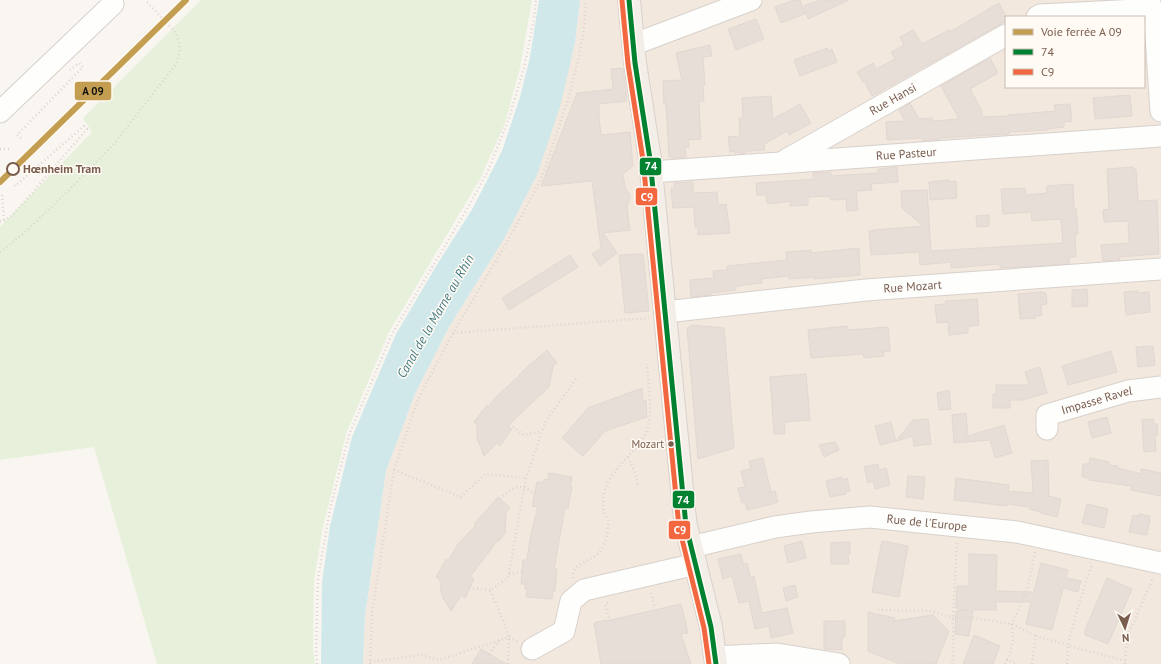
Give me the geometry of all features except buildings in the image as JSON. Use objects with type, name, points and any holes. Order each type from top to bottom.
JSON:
[{"type":"main road","points":[[629,0],[633,44],[651,172],[684,510],[693,556],[711,627],[716,660]]},
{"type":"street","points":[[0,112],[113,4],[112,0]]},
{"type":"street","points":[[633,44],[750,0]]},
{"type":"street","points":[[1038,16],[1137,10],[1149,2],[1155,22],[1161,111]]},
{"type":"street","name":"Rue Hansi","points":[[781,163],[1005,36]]},
{"type":"street","name":"Rue Pasteur","points":[[651,172],[1161,136]]},
{"type":"street","name":"Rue Mozart","points":[[665,314],[866,290],[1161,269]]},
{"type":"street","name":"Impasse Ravel","points":[[1047,429],[1047,415],[1128,390],[1161,387]]},
{"type":"street","name":"Rue de l'Europe","points":[[571,601],[584,590],[693,556],[775,527],[870,516],[1017,532],[1160,562]]},
{"type":"street","points":[[532,649],[564,631],[571,601]]},
{"type":"street","points":[[716,660],[777,654],[839,664]]},
{"type":"path","points":[[0,252],[28,229],[113,145],[177,63],[180,42],[176,33],[145,0]]},
{"type":"path","points":[[317,664],[318,579],[330,509],[349,436],[392,334],[488,171],[509,118],[524,68],[534,19],[536,0]]},
{"type":"path","points":[[509,636],[438,660],[422,655],[370,663],[372,613],[394,470],[418,399],[453,333],[505,246],[536,190],[546,166],[570,93],[579,56],[584,30],[586,0]]},
{"type":"path","points":[[21,138],[17,135],[82,66],[79,63],[67,73]]},
{"type":"path","points":[[0,221],[4,221],[12,216],[87,129],[84,126],[15,186],[13,184]]},
{"type":"path","points":[[0,149],[9,149]]},
{"type":"path","points":[[2,195],[4,221]]},
{"type":"path","points":[[453,333],[665,314]]},
{"type":"path","points":[[571,601],[573,574],[577,566],[594,557],[601,549],[607,536],[608,521],[604,510],[604,495],[608,481],[648,430],[650,419],[647,364]]},
{"type":"path","points":[[469,588],[490,590],[508,578],[526,478],[542,431],[546,421],[576,379]]},
{"type":"path","points":[[513,427],[524,435],[542,431]]},
{"type":"path","points":[[628,457],[635,473],[638,486]]},
{"type":"path","points":[[394,470],[461,497],[485,474],[526,478]]},
{"type":"path","points":[[500,498],[511,490],[519,487],[535,494]]},
{"type":"path","points":[[952,664],[958,526]]},
{"type":"path","points":[[1005,664],[1011,650],[1013,640],[1012,624],[1027,590],[1038,537]]},
{"type":"path","points":[[1066,664],[1068,657],[1068,645],[1081,594],[1098,549]]},
{"type":"path","points":[[878,610],[930,611],[953,618],[967,617],[1012,624],[1036,636],[1125,662],[1130,631],[1160,562]]},
{"type":"path","points":[[508,574],[522,572]]},
{"type":"path","points":[[490,590],[509,636],[508,664]]},
{"type":"path","points":[[652,593],[655,608]]},
{"type":"path","points":[[606,606],[610,621]]},
{"type":"path","points":[[509,636],[532,649]]},
{"type":"path","points":[[1032,664],[1036,636]]},
{"type":"path","points":[[489,654],[500,640]]},
{"type":"path","points":[[1007,660],[1017,664]]},
{"type":"shaded area","points":[[580,0],[1161,0],[1161,664],[363,664],[365,616],[386,471],[415,394],[449,327],[504,239],[537,175],[575,44]]},
{"type":"green space","points":[[201,0],[532,0],[520,68],[505,123],[480,179],[389,332],[346,434],[322,531],[314,582],[313,647],[315,664],[157,664],[94,447],[0,460],[0,227],[92,132],[83,118]]},
{"type":"water","name":"Canal de la Marne au Rhin","points":[[539,0],[580,0],[575,43],[560,107],[537,175],[504,239],[449,327],[415,394],[386,471],[365,616],[363,664],[321,664],[322,582],[330,526],[352,437],[396,334],[473,208],[502,151],[520,97],[530,57]]},
{"type":"transit line","points":[[0,182],[186,0]]},
{"type":"transit line","name":"74","points":[[629,0],[635,63],[650,159],[686,526],[711,627],[716,664]]},
{"type":"transit line","name":"C9","points":[[622,1],[628,64],[643,160],[679,527],[704,628],[709,664]]},
{"type":"place","name":"Hœnheim Tram","points":[[13,169]]},
{"type":"place","name":"Mozart","points":[[671,444]]}]
